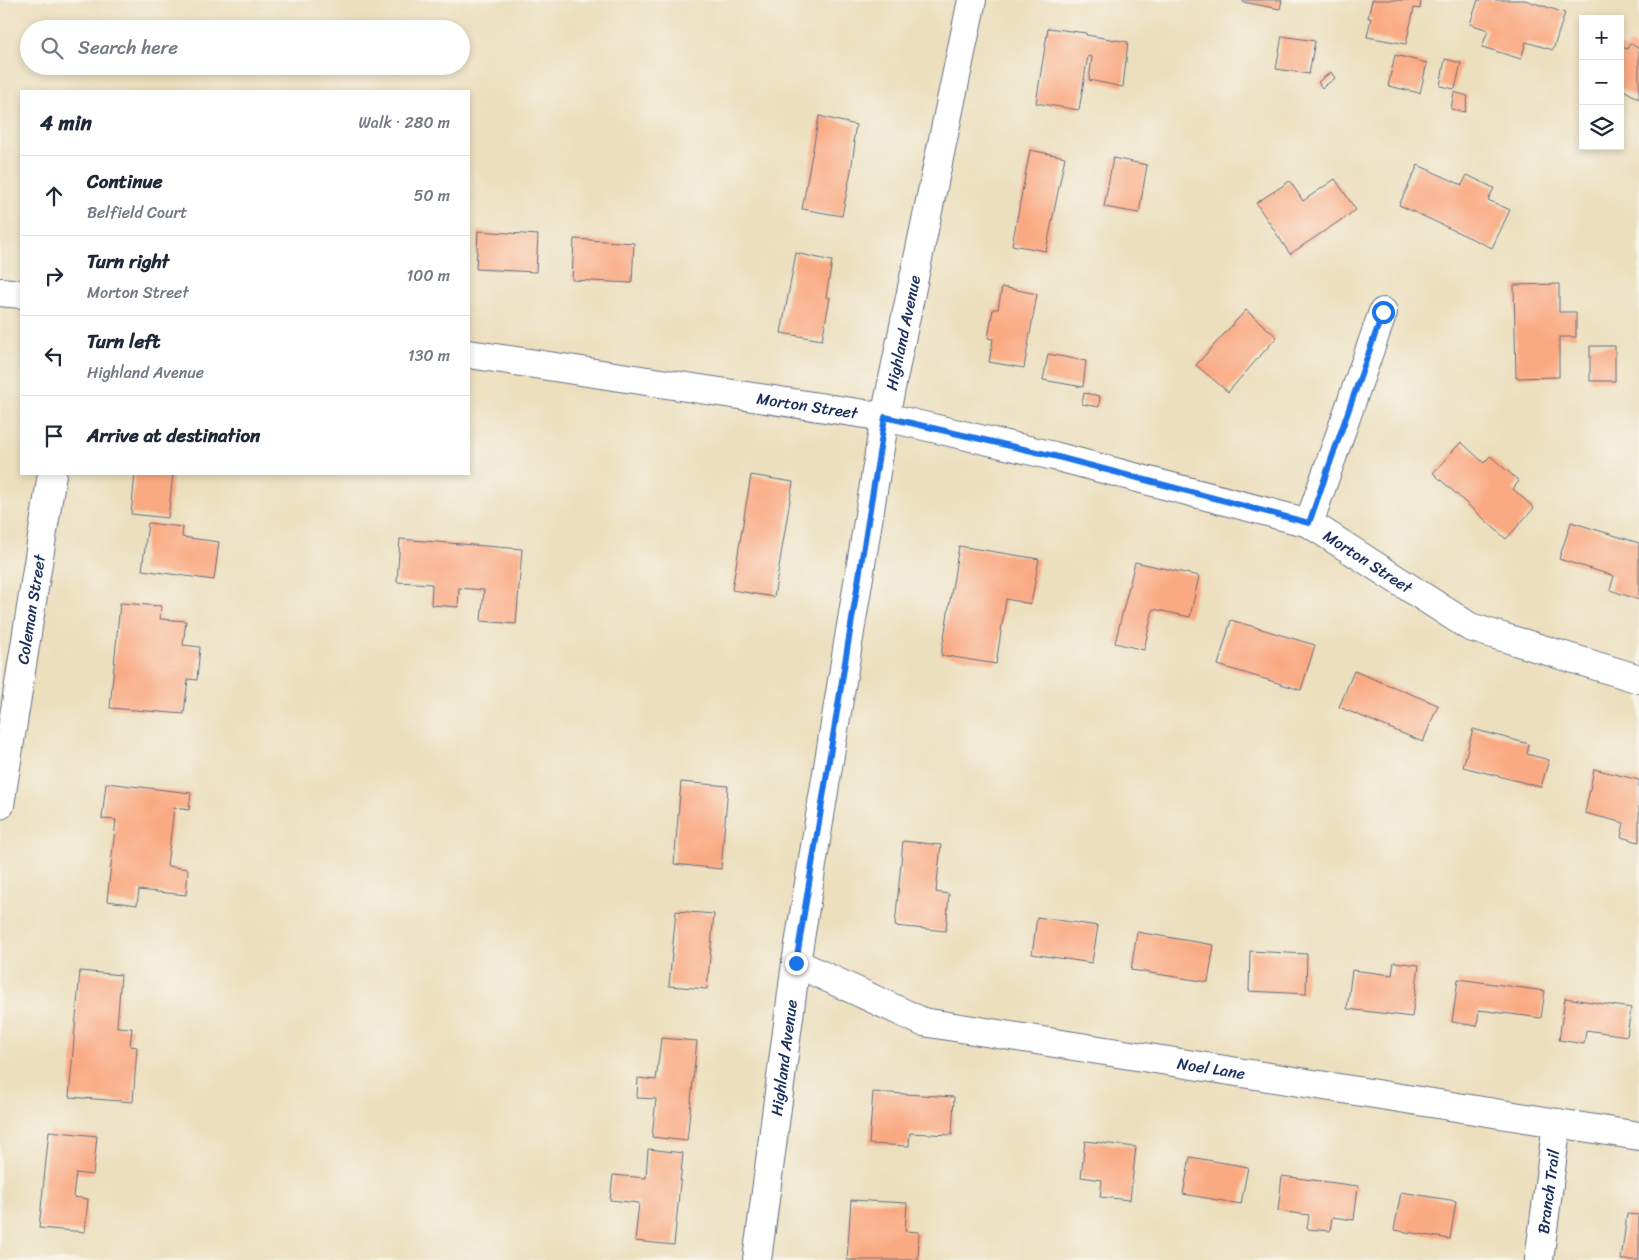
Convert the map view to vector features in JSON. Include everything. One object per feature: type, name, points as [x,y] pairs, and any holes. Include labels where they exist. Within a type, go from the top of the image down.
[{"type":"street","name":"Highland Avenue","points":[[757,1260],[796,963],[885,417],[972,0]]},
{"type":"street","points":[[0,292],[20,294]]},
{"type":"street","points":[[1309,523],[1383,312]]},
{"type":"street","name":"Morton Street","points":[[470,354],[885,417],[1054,456],[1309,523],[1470,627],[1639,679]]},
{"type":"street","name":"Coleman Street","points":[[0,805],[52,475]]},
{"type":"street","name":"Noel Lane","points":[[796,963],[923,1022],[1639,1136]]},
{"type":"street","name":"Branch Trail","points":[[1539,1260],[1557,1123]]},
{"type":"building","points":[[1243,0],[1282,0],[1280,9],[1243,2]]},
{"type":"building","points":[[1372,0],[1421,0],[1420,9],[1414,8],[1406,44],[1367,37],[1371,18],[1368,18]]},
{"type":"building","points":[[1478,0],[1525,0],[1565,13],[1553,50],[1526,42],[1521,59],[1482,47],[1488,30],[1470,24]]},
{"type":"building","points":[[1048,28],[1086,33],[1086,35],[1128,42],[1123,87],[1089,80],[1092,57],[1088,56],[1079,110],[1036,103]]},
{"type":"building","points":[[1282,36],[1315,41],[1309,74],[1276,69]]},
{"type":"building","points":[[1630,43],[1639,49],[1639,99],[1624,90],[1624,48],[1627,49]]},
{"type":"building","points":[[1395,55],[1427,63],[1420,93],[1388,86]]},
{"type":"building","points":[[1445,59],[1461,63],[1455,89],[1440,86]]},
{"type":"building","points":[[1331,72],[1335,78],[1322,88],[1318,82]]},
{"type":"building","points":[[1454,92],[1468,96],[1465,112],[1451,109]]},
{"type":"building","points":[[819,116],[856,125],[851,171],[842,216],[802,209]]},
{"type":"building","points":[[1030,150],[1065,157],[1046,251],[1012,245]]},
{"type":"building","points":[[1113,158],[1147,165],[1139,213],[1104,207]]},
{"type":"building","points":[[1418,165],[1462,185],[1467,175],[1494,188],[1488,200],[1510,210],[1492,248],[1399,205]]},
{"type":"building","points":[[1335,179],[1356,210],[1290,254],[1256,203],[1290,181],[1303,201]]},
{"type":"building","points":[[478,231],[538,235],[536,272],[476,269]]},
{"type":"building","points":[[574,239],[634,243],[632,283],[572,280]]},
{"type":"building","points":[[796,253],[832,261],[826,297],[830,298],[822,340],[781,333]]},
{"type":"building","points":[[1559,284],[1559,312],[1576,312],[1576,337],[1559,337],[1559,377],[1516,378],[1514,285]]},
{"type":"building","points":[[1002,287],[1037,294],[1024,368],[989,362],[993,339],[988,338],[993,309],[998,309]]},
{"type":"building","points":[[1246,310],[1277,337],[1228,392],[1196,365]]},
{"type":"building","points":[[1590,346],[1615,346],[1615,381],[1590,381]]},
{"type":"building","points":[[1048,354],[1086,361],[1083,387],[1043,380]]},
{"type":"building","points":[[1084,393],[1100,396],[1099,407],[1082,404]]},
{"type":"building","points":[[1461,442],[1484,463],[1490,456],[1519,481],[1513,489],[1534,508],[1506,539],[1433,473]]},
{"type":"building","points":[[135,475],[173,475],[168,518],[131,514]]},
{"type":"building","points":[[751,475],[793,482],[774,597],[732,590]]},
{"type":"building","points":[[1571,522],[1639,543],[1639,600],[1610,590],[1614,576],[1559,559]]},
{"type":"building","points":[[148,523],[183,527],[182,537],[219,542],[214,580],[142,570]]},
{"type":"building","points":[[400,539],[522,549],[516,624],[481,621],[484,590],[459,588],[458,607],[431,605],[432,584],[397,582]]},
{"type":"building","points":[[959,546],[1039,559],[1031,604],[1006,599],[996,664],[941,655]]},
{"type":"building","points":[[1135,562],[1199,576],[1190,617],[1153,609],[1144,650],[1115,643]]},
{"type":"building","points":[[120,603],[161,606],[160,619],[186,621],[183,645],[200,647],[197,680],[188,679],[184,714],[110,708]]},
{"type":"building","points":[[1231,620],[1315,645],[1301,690],[1218,665]]},
{"type":"building","points":[[1354,671],[1438,705],[1423,742],[1339,707]]},
{"type":"building","points":[[1473,729],[1529,744],[1527,754],[1549,760],[1541,787],[1463,767]]},
{"type":"building","points":[[1594,769],[1639,780],[1639,842],[1621,837],[1624,823],[1585,813]]},
{"type":"building","points":[[681,782],[728,786],[721,869],[674,864]]},
{"type":"building","points":[[106,783],[191,793],[189,810],[174,808],[167,866],[188,869],[186,895],[139,890],[137,905],[107,901],[116,820],[102,819]]},
{"type":"building","points":[[903,841],[941,845],[936,892],[949,894],[946,931],[895,926]]},
{"type":"building","points":[[676,911],[714,914],[707,989],[669,986]]},
{"type":"building","points":[[1037,917],[1098,926],[1092,963],[1032,954]]},
{"type":"building","points":[[1137,932],[1214,945],[1208,982],[1131,970]]},
{"type":"building","points":[[1250,951],[1307,954],[1306,994],[1249,991]]},
{"type":"building","points":[[1394,962],[1419,965],[1412,1017],[1347,1009],[1352,970],[1392,975]]},
{"type":"building","points":[[80,971],[121,975],[117,1027],[132,1028],[130,1046],[137,1047],[133,1102],[69,1097]]},
{"type":"building","points":[[1458,979],[1545,991],[1541,1018],[1479,1010],[1477,1026],[1452,1022]]},
{"type":"building","points":[[1565,998],[1631,1008],[1627,1036],[1586,1030],[1584,1044],[1559,1040]]},
{"type":"building","points":[[661,1038],[697,1041],[687,1141],[652,1137],[656,1099],[637,1098],[638,1078],[656,1080]]},
{"type":"building","points":[[873,1092],[954,1097],[952,1135],[910,1133],[909,1146],[869,1144]]},
{"type":"building","points":[[49,1131],[97,1136],[93,1175],[76,1173],[73,1197],[88,1199],[85,1232],[39,1228]]},
{"type":"building","points":[[1085,1141],[1136,1147],[1130,1200],[1100,1197],[1102,1180],[1081,1177]]},
{"type":"building","points":[[648,1149],[683,1153],[674,1245],[635,1241],[639,1203],[610,1200],[613,1175],[646,1178]]},
{"type":"building","points":[[1190,1157],[1248,1167],[1241,1204],[1183,1194]]},
{"type":"building","points":[[1282,1176],[1358,1186],[1354,1220],[1332,1217],[1330,1231],[1307,1229],[1309,1215],[1278,1211]]},
{"type":"building","points":[[1401,1192],[1456,1201],[1450,1239],[1394,1230]]},
{"type":"building","points":[[851,1200],[907,1203],[905,1231],[919,1232],[918,1260],[847,1260]]},
{"type":"building","points":[[1627,1214],[1639,1215],[1639,1260],[1621,1260]]},
{"type":"route","points":[[796,963],[885,417],[1054,456],[1309,523],[1383,312]]}]
